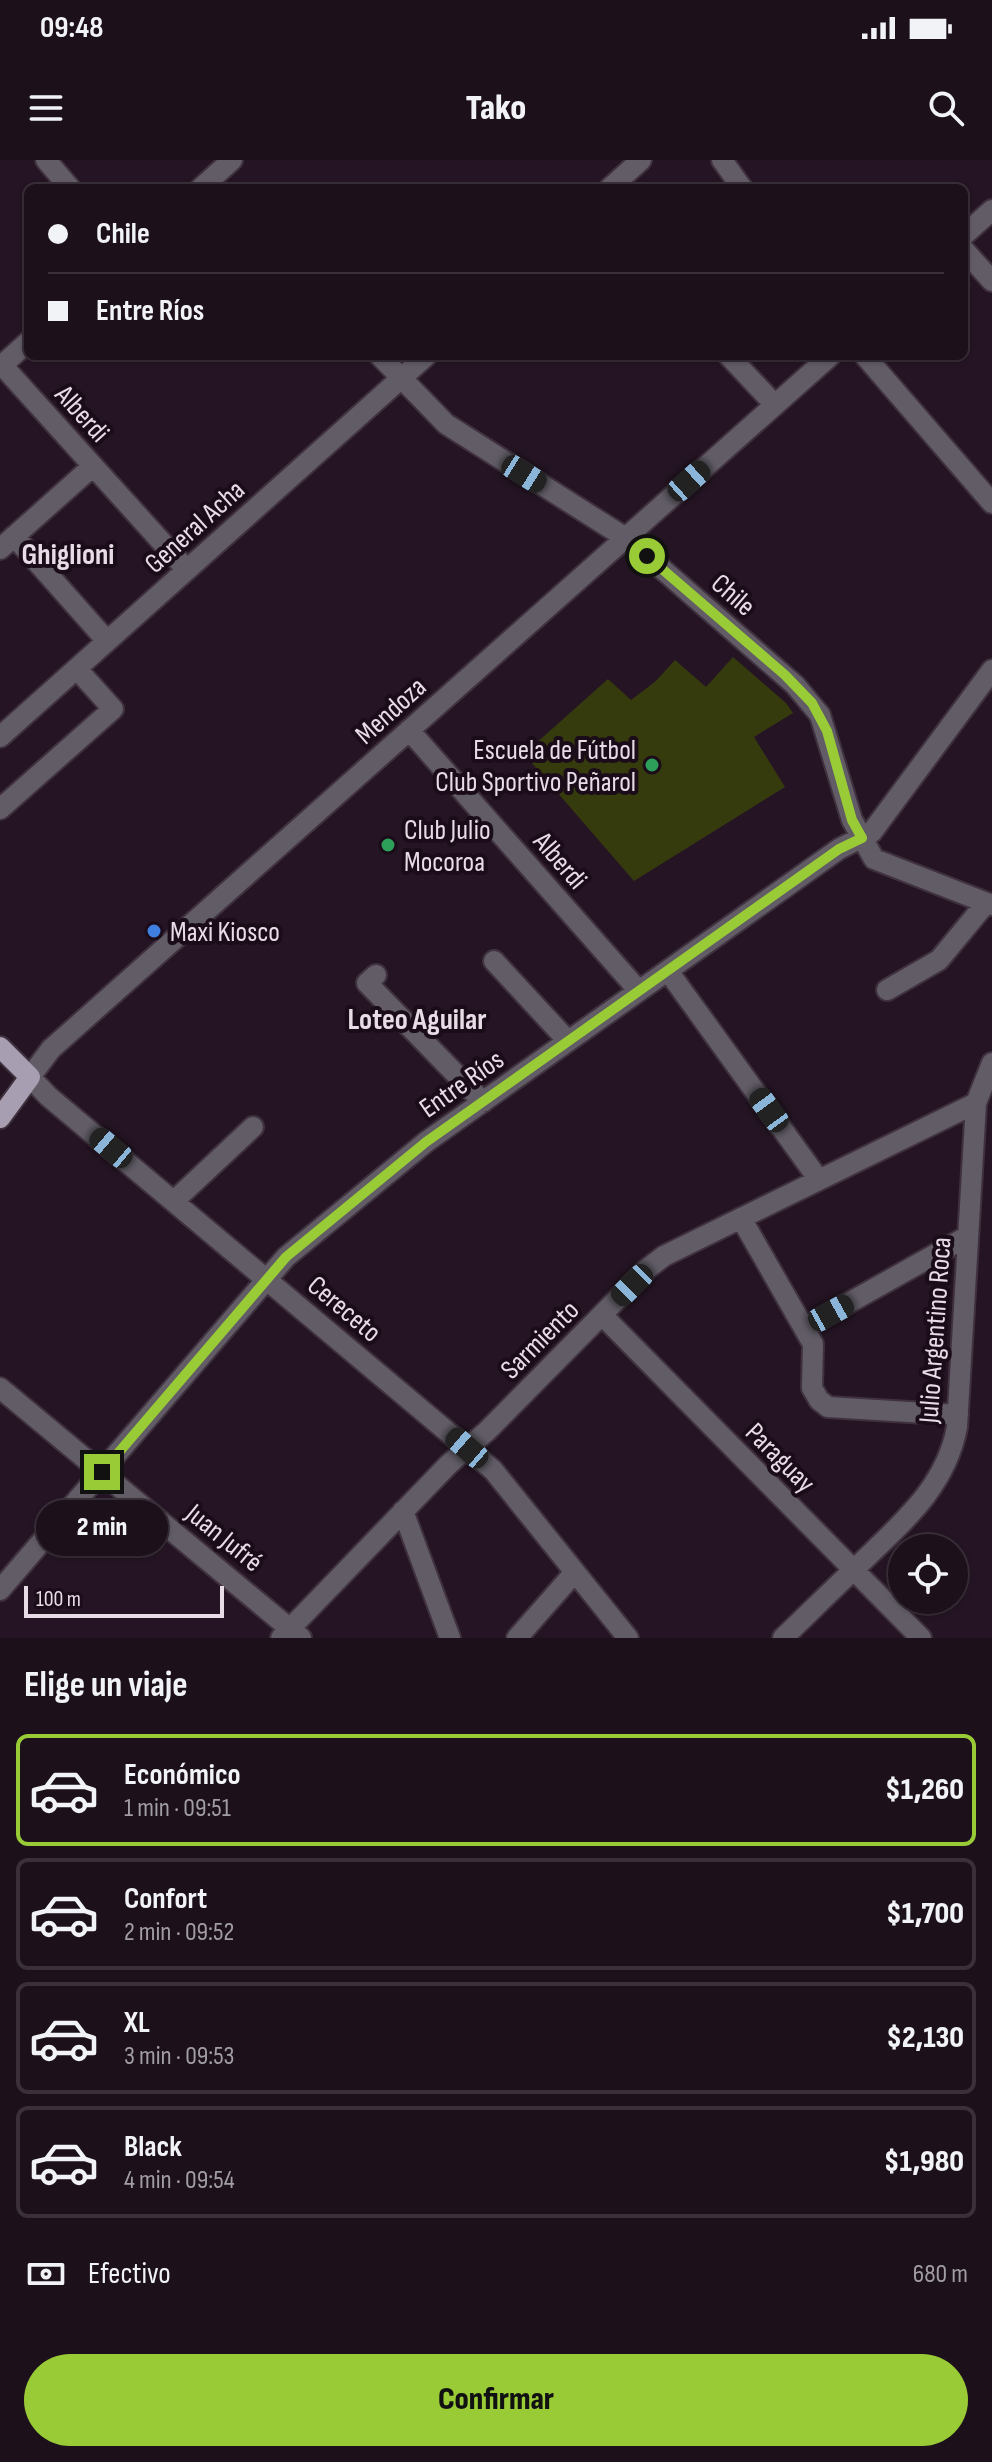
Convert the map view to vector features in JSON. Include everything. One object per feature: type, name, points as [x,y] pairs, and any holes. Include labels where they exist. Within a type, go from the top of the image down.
[{"type":"main road","name":"Cereceto","points":[[0,1047],[30,1077]]},
{"type":"main road","name":"Mendoza","points":[[0,1118],[30,1077]]},
{"type":"street","points":[[614,184],[641,160]]},
{"type":"street","points":[[722,160],[739,184]]},
{"type":"street","points":[[55,163],[68,184]]},
{"type":"street","points":[[208,184],[227,174]]},
{"type":"street","points":[[968,231],[992,210]]},
{"type":"street","points":[[968,254],[992,281]]},
{"type":"street","points":[[1,366],[24,346]]},
{"type":"street","name":"Chile","points":[[383,360],[446,424],[625,538],[785,675],[812,703],[827,731],[852,820],[874,859],[989,904]]},
{"type":"street","name":"General Acha","points":[[0,737],[421,360]]},
{"type":"street","points":[[733,360],[775,405]]},
{"type":"street","name":"Mendoza","points":[[30,1077],[51,1049],[826,360]]},
{"type":"street","points":[[868,360],[992,503]]},
{"type":"street","name":"Alberdi","points":[[1,366],[187,570]]},
{"type":"street","points":[[93,466],[7,542],[107,641]]},
{"type":"street","points":[[0,809],[113,709],[77,669]]},
{"type":"street","name":"Entre Ríos","points":[[0,1590],[286,1257],[426,1142],[839,849],[872,832],[992,670]]},
{"type":"street","name":"Alberdi","points":[[409,730],[639,991]]},
{"type":"street","points":[[887,990],[939,960],[989,904]]},
{"type":"street","points":[[494,961],[568,1041]]},
{"type":"street","points":[[668,971],[819,1180]]},
{"type":"street","points":[[376,975],[367,983],[483,1102]]},
{"type":"street","points":[[976,1103],[992,1063]]},
{"type":"street","name":"Cereceto","points":[[30,1077],[48,1096],[493,1470],[628,1638]]},
{"type":"street","name":"Sarmiento","points":[[291,1635],[403,1511],[647,1269],[664,1256],[976,1103]]},
{"type":"street","name":"Julio Argentino Roca","points":[[783,1638],[920,1506],[932,1490],[953,1446],[958,1415],[968,1236],[983,1140],[976,1103]]},
{"type":"street","points":[[174,1201],[253,1127]]},
{"type":"street","points":[[741,1218],[813,1344],[813,1389],[828,1407],[958,1415]]},
{"type":"street","points":[[804,1328],[968,1236]]},
{"type":"street","name":"Paraguay","points":[[602,1315],[921,1638]]},
{"type":"street","name":"Juan Jufré","points":[[0,1388],[291,1635]]},
{"type":"street","points":[[403,1511],[450,1638]]},
{"type":"street","points":[[517,1638],[575,1572]]},
{"type":"green space","name":"Escuela de Fútbol Club Sportivo Peñarol","points":[[733,657],[786,703],[793,713],[754,737],[785,787],[634,881],[524,754],[608,679],[631,700],[656,681],[675,660],[706,687]]},
{"type":"place","name":"Escuela de Fútbol Club Sportivo Peñarol","points":[[652,765]]},
{"type":"place","name":"Club Julio Mocoroa","points":[[388,845]]},
{"type":"place","name":"Maxi Kiosco","points":[[154,931]]},
{"type":"district","name":"Ghiglioni","points":[[68,554]]},
{"type":"district","name":"Loteo Aguilar","points":[[417,1019]]},
{"type":"route","points":[[102,1472],[286,1257],[355,1199],[426,1142],[839,849],[862,838],[852,820],[827,731],[812,703],[785,675],[647,556]]}]
